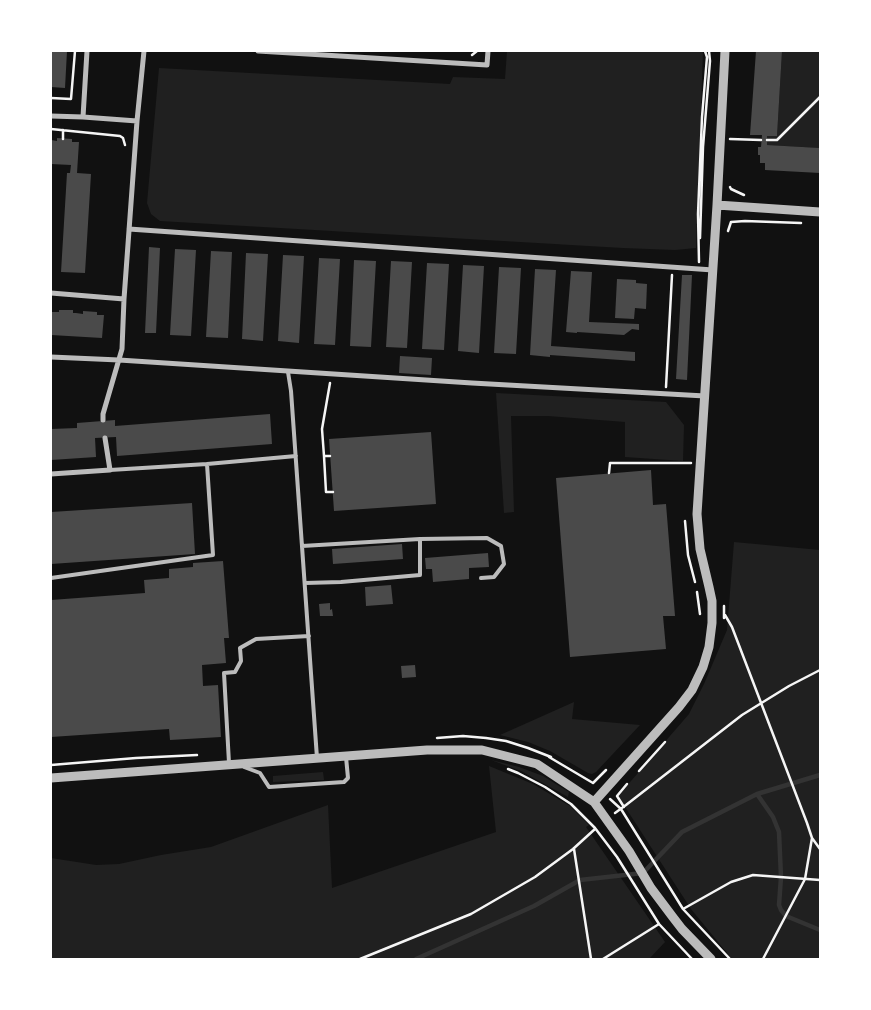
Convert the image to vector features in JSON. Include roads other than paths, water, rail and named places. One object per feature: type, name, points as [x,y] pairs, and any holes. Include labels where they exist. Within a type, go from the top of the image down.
[{"type":"street","points":[[83,117],[87,51]]},
{"type":"street","points":[[103,420],[103,414],[122,348],[137,121],[144,51]]},
{"type":"street","points":[[258,51],[487,65],[488,51]]},
{"type":"street","points":[[594,802],[667,722],[692,690],[703,667],[709,647],[712,601],[700,550],[697,514],[717,205],[724,51]]},
{"type":"street","points":[[51,116],[137,121]]},
{"type":"street","points":[[717,205],[820,212]]},
{"type":"street","points":[[129,229],[712,270]]},
{"type":"street","points":[[51,294],[124,299]]},
{"type":"street","points":[[51,357],[705,396]]},
{"type":"street","points":[[51,474],[110,470],[105,438]]},
{"type":"street","points":[[51,778],[427,750],[482,750],[537,764],[594,802],[629,851],[651,888],[682,929],[711,959]]},
{"type":"lane","points":[[288,372],[296,456],[317,758]]},
{"type":"lane","points":[[110,470],[296,456]]},
{"type":"lane","points":[[51,578],[213,555],[207,464]]},
{"type":"lane","points":[[302,546],[420,539],[487,538],[501,546],[504,564],[494,577],[481,578]]},
{"type":"lane","points":[[305,583],[420,575],[420,539]]},
{"type":"lane","points":[[309,636],[256,639],[240,648],[241,661],[235,672],[224,673],[233,764],[260,773],[269,787],[344,782],[348,778],[346,757]]},
{"type":"waterway","points":[[416,959],[534,906],[580,880],[643,873],[682,832],[757,794],[820,775]]},
{"type":"waterway","points":[[757,794],[773,817],[779,832],[781,877],[779,905],[781,910],[786,916],[820,930]]}]
